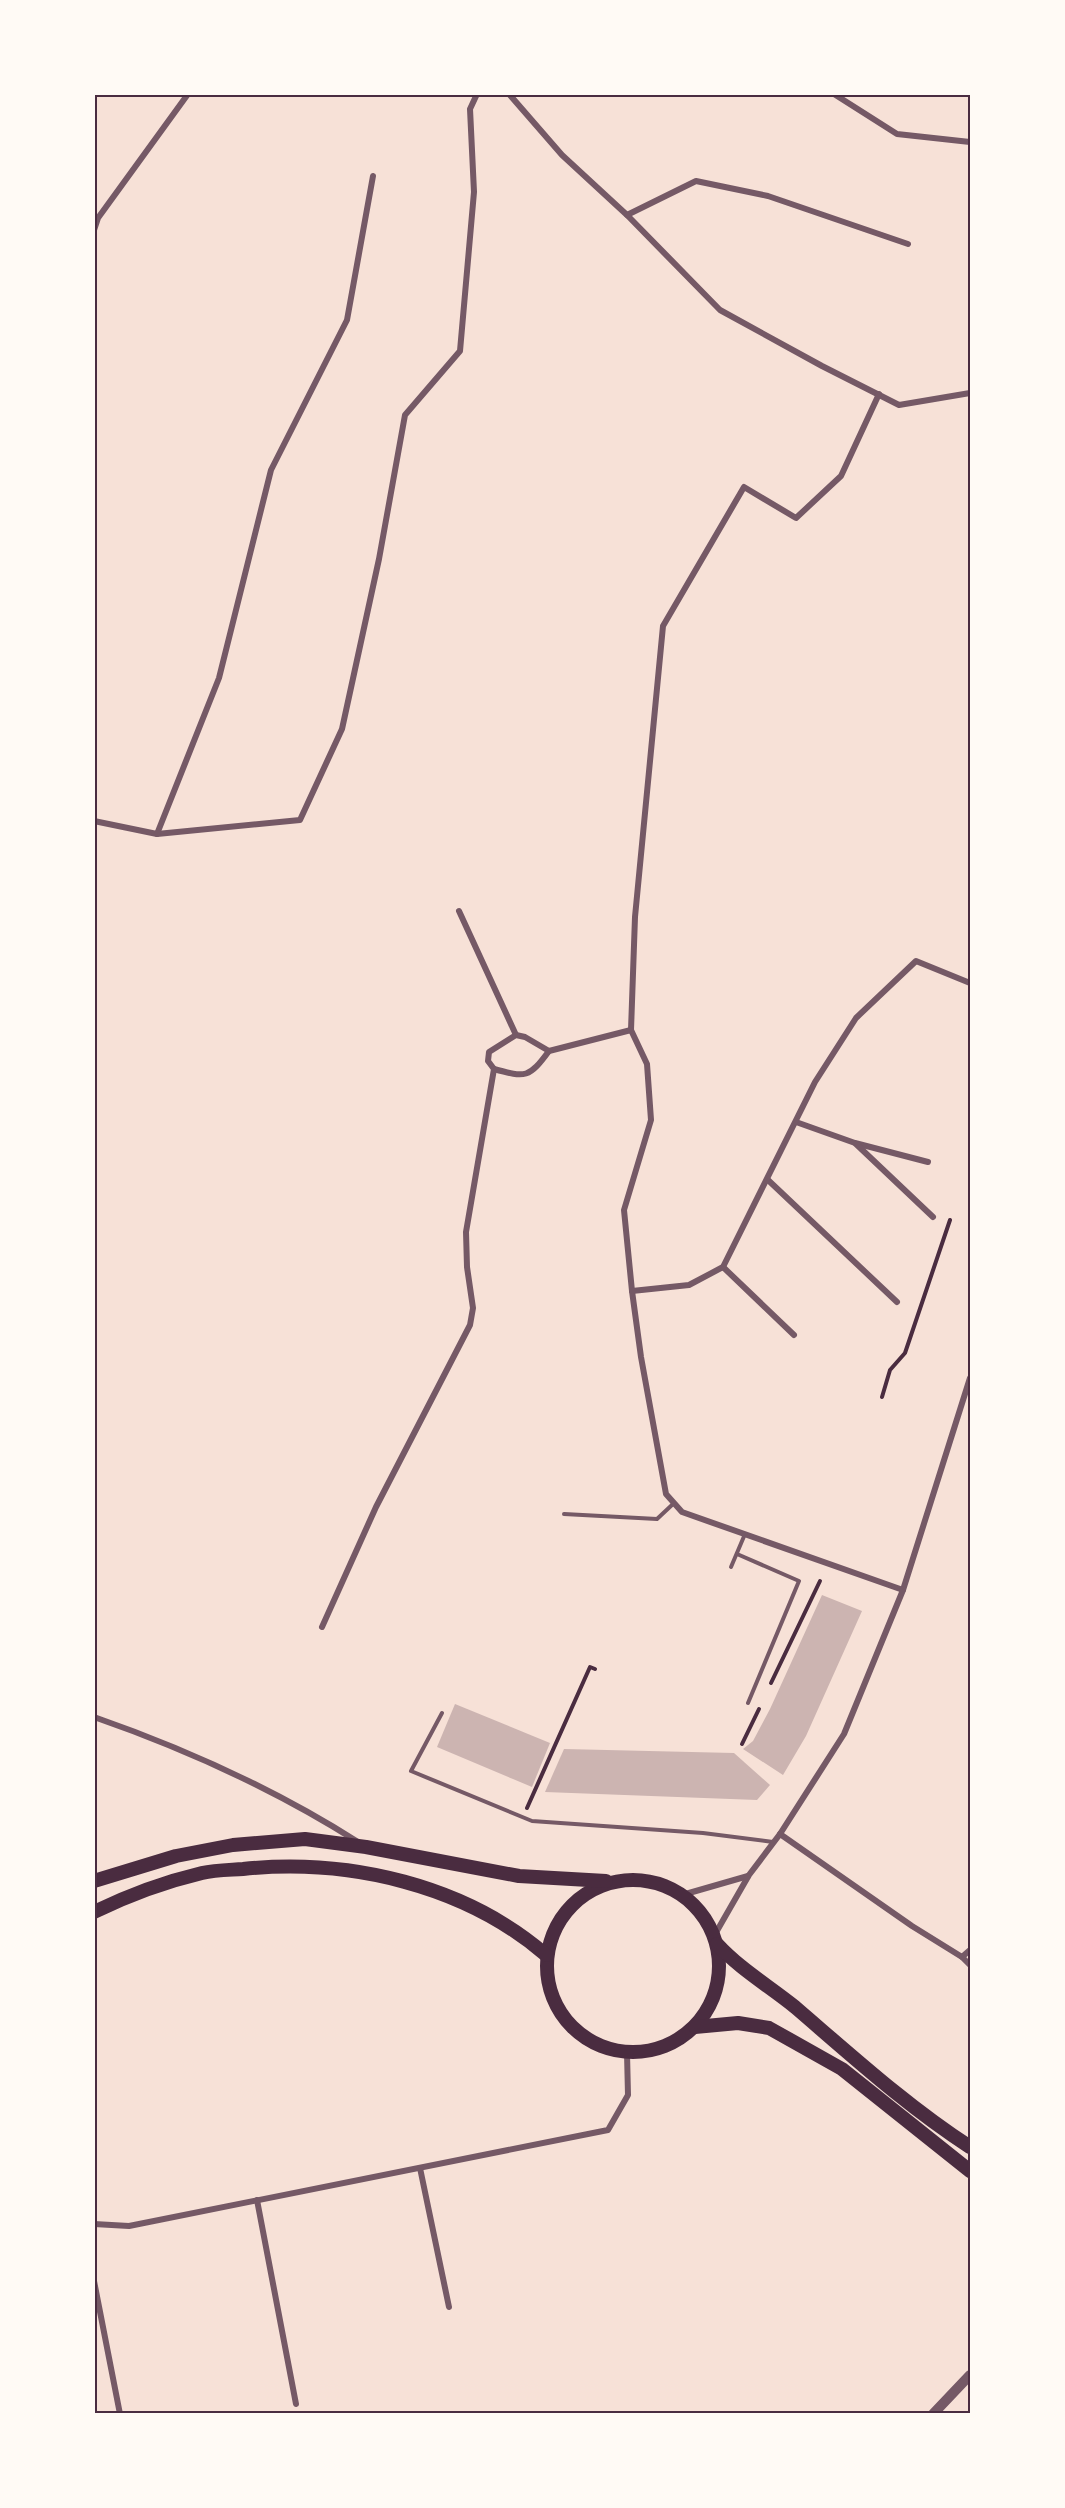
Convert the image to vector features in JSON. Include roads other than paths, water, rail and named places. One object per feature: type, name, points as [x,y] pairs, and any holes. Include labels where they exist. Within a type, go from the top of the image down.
[{"type":"main road","points":[[94,1881],[176,1856],[233,1845],[305,1839],[366,1847],[519,1876],[612,1881],[636,1879],[660,1883],[682,1895],[697,1907],[716,1940],[734,1962],[789,2002],[933,2123],[970,2147]]},
{"type":"main road","points":[[94,1912],[132,1894],[204,1872],[275,1865],[349,1871],[422,1886],[484,1912],[520,1933],[546,1955]]},
{"type":"main road","points":[[612,1881],[587,1891],[568,1908],[553,1930],[546,1955],[548,1983],[558,2010],[575,2031],[599,2046],[627,2053],[659,2048],[675,2042],[695,2027],[712,2003],[719,1974],[716,1940]]},
{"type":"main road","points":[[695,2027],[738,2023],[769,2028],[842,2069],[970,2171]]},
{"type":"street","points":[[94,230],[98,218],[188,94]]},
{"type":"street","points":[[94,821],[157,834],[300,820],[342,729],[379,559],[405,415],[460,351],[474,192],[470,109],[477,94]]},
{"type":"street","points":[[510,94],[562,154],[627,215],[720,310],[899,405],[970,393]]},
{"type":"street","points":[[834,94],[897,134],[970,142]]},
{"type":"street","points":[[157,834],[219,678],[271,470],[347,320],[373,176]]},
{"type":"street","points":[[627,215],[696,181],[768,196],[908,244]]},
{"type":"street","points":[[879,394],[841,476],[796,518],[744,488],[663,626],[635,917],[631,1030],[647,1064],[651,1120],[624,1210],[632,1291],[666,1494],[682,1512],[903,1590]]},
{"type":"street","points":[[459,911],[516,1035]]},
{"type":"street","points":[[632,1291],[689,1286],[723,1267],[815,1082],[856,1018],[916,961],[970,983]]},
{"type":"street","points":[[549,1051],[525,1037],[516,1035],[489,1052],[488,1062],[494,1069],[524,1075],[535,1070],[549,1051],[631,1030]]},
{"type":"street","points":[[322,1627],[376,1507],[453,1362],[470,1325],[473,1308],[467,1267],[466,1232],[494,1069]]},
{"type":"street","points":[[796,1122],[855,1143],[928,1162]]},
{"type":"street","points":[[855,1143],[933,1217]]},
{"type":"street","points":[[768,1180],[897,1302]]},
{"type":"street","points":[[723,1267],[794,1335]]},
{"type":"street","points":[[716,1940],[749,1875],[780,1834],[844,1734],[903,1590],[970,1378]]},
{"type":"street","points":[[94,1717],[159,1740],[311,1812],[366,1847]]},
{"type":"street","points":[[780,1834],[912,1926],[962,1957],[970,1965]]},
{"type":"street","points":[[682,1895],[749,1875]]},
{"type":"street","points":[[962,1957],[970,1950]]},
{"type":"street","points":[[94,2224],[129,2226],[608,2130],[628,2095],[627,2053]]},
{"type":"street","points":[[420,2168],[449,2307]]},
{"type":"street","points":[[257,2200],[296,2404]]},
{"type":"street","points":[[94,2280],[120,2414]]},
{"type":"street","points":[[933,2414],[970,2375]]},
{"type":"lane","points":[[564,1515],[657,1519],[674,1504]]},
{"type":"lane","points":[[731,1567],[745,1534]]},
{"type":"lane","points":[[737,1554],[799,1581],[748,1704]]},
{"type":"lane","points":[[442,1713],[411,1771],[532,1821],[702,1833],[772,1842]]}]
